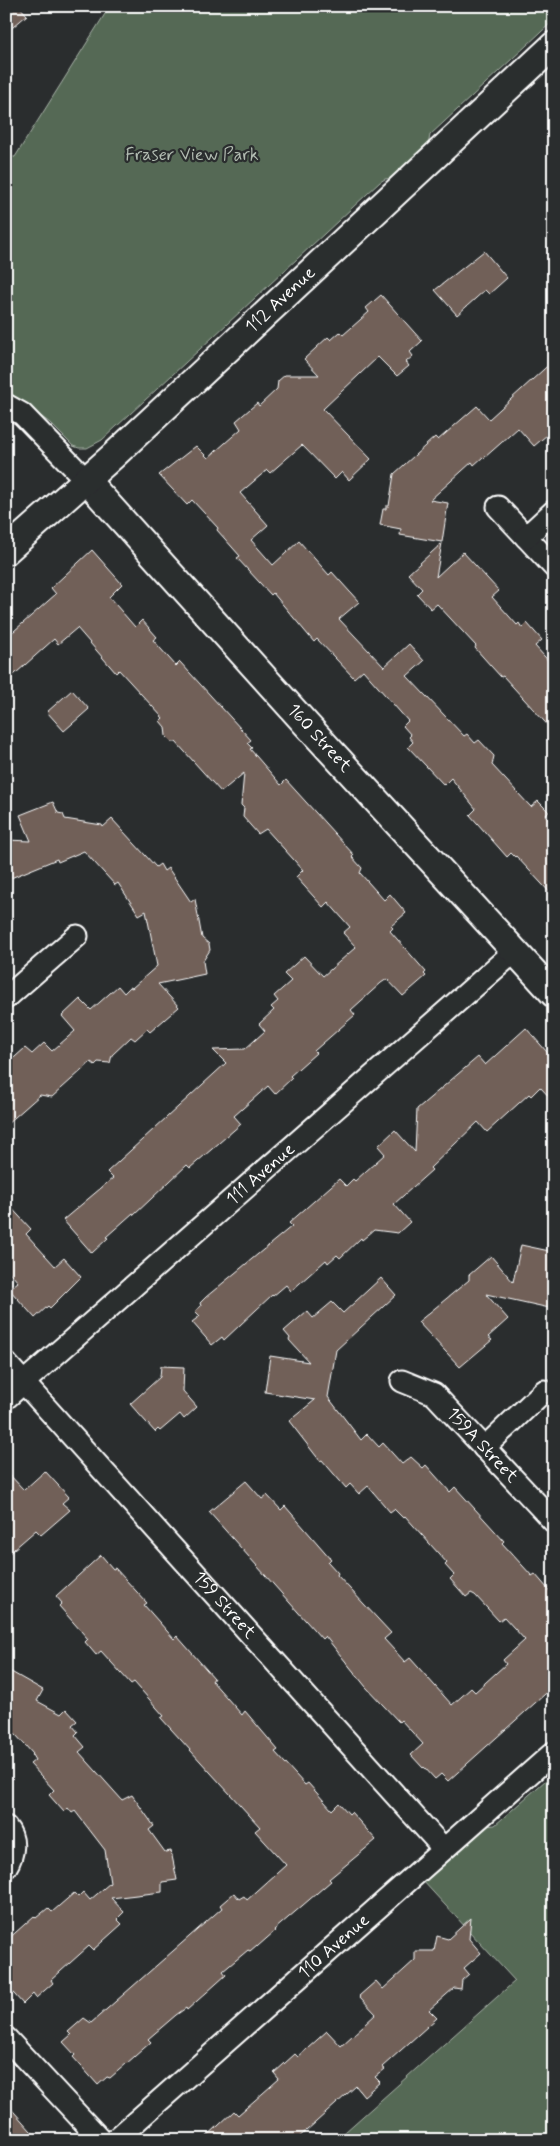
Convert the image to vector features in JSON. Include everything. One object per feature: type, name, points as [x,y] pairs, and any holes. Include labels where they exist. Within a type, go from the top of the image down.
[{"type":"street","name":"112 Avenue","points":[[6,551],[86,480],[554,44]]},
{"type":"street","points":[[6,405],[22,414],[86,480]]},
{"type":"street","name":"160 Street","points":[[86,480],[306,724],[554,994]]},
{"type":"street","points":[[498,507],[554,567]]},
{"type":"street","points":[[526,537],[554,511]]},
{"type":"street","points":[[6,998],[78,936]]},
{"type":"street","name":"111 Avenue","points":[[6,1398],[515,951]]},
{"type":"street","name":"159 Street","points":[[6,1363],[443,1848]]},
{"type":"street","name":"159A Street","points":[[402,1381],[434,1394],[554,1522]]},
{"type":"street","points":[[484,1448],[544,1391]]},
{"type":"street","name":"110 Avenue","points":[[115,2140],[443,1848],[554,1752]]},
{"type":"street","points":[[6,1827],[12,1834],[9,1862]]},
{"type":"street","points":[[6,2038],[101,2140]]},
{"type":"green space","name":"Fraser View Park","points":[[110,6],[554,6],[554,20],[430,135],[428,146],[393,178],[380,182],[102,440],[87,448],[79,448],[73,446],[50,423],[6,390],[6,157],[15,157]]},
{"type":"green space","points":[[554,1773],[554,2140],[336,2140],[515,1981],[422,1880],[485,1826],[495,1825]]},
{"type":"building","points":[[6,6],[19,6],[27,15],[6,33]]},
{"type":"building","points":[[484,251],[507,278],[489,294],[485,290],[457,315],[435,290]]},
{"type":"building","points":[[381,295],[422,341],[410,352],[413,356],[406,362],[409,366],[397,376],[378,357],[323,409],[371,459],[349,480],[342,472],[335,479],[302,445],[270,473],[267,470],[240,493],[268,525],[251,540],[273,565],[299,541],[329,575],[332,572],[359,602],[339,619],[384,667],[409,644],[424,661],[407,676],[464,736],[467,734],[475,743],[479,740],[494,756],[492,765],[531,807],[538,801],[549,812],[545,816],[554,826],[554,897],[516,856],[511,853],[507,857],[470,815],[476,809],[451,778],[444,785],[408,747],[413,742],[409,737],[411,735],[403,726],[408,721],[363,670],[354,678],[317,639],[314,642],[273,593],[271,595],[237,558],[240,556],[217,530],[218,528],[192,500],[187,505],[159,475],[196,446],[208,458],[241,429],[236,421],[257,403],[259,406],[277,389],[278,381],[285,375],[319,375],[304,359],[328,337],[331,340],[340,332],[343,335],[369,312],[366,308]]},
{"type":"building","points":[[554,360],[554,429],[534,446],[518,428],[484,458],[474,465],[472,462],[430,500],[448,503],[442,542],[400,535],[401,529],[380,525],[383,509],[389,506],[394,474],[435,437],[438,440],[477,406],[489,419]]},
{"type":"building","points":[[442,543],[436,577],[463,552],[499,591],[492,597],[517,625],[519,623],[522,628],[527,623],[542,640],[535,646],[554,667],[554,732],[503,676],[501,677],[475,648],[476,646],[438,605],[431,609],[417,594],[422,589],[408,574]]},
{"type":"building","points":[[92,550],[122,584],[109,597],[135,627],[142,620],[157,637],[153,640],[176,666],[180,662],[251,740],[247,743],[252,748],[250,749],[281,785],[286,780],[354,855],[352,857],[362,868],[360,873],[384,900],[390,894],[406,913],[391,926],[393,928],[390,931],[426,972],[424,974],[426,976],[403,996],[387,979],[381,983],[351,1010],[355,1015],[314,1051],[316,1053],[290,1076],[292,1078],[275,1094],[268,1086],[234,1116],[241,1124],[190,1168],[187,1165],[134,1215],[133,1213],[106,1237],[108,1238],[92,1253],[63,1220],[113,1178],[107,1172],[226,1063],[213,1050],[245,1049],[265,1031],[259,1024],[274,1010],[271,1007],[278,1001],[274,996],[291,981],[284,974],[304,956],[323,976],[356,947],[343,933],[350,927],[328,902],[323,907],[296,877],[303,870],[266,829],[258,834],[243,817],[244,808],[241,805],[244,773],[221,792],[176,742],[172,742],[166,736],[165,727],[160,721],[163,718],[119,670],[116,673],[77,628],[58,644],[54,639],[6,682],[6,638],[56,594],[51,588]]},
{"type":"building","points":[[72,690],[89,709],[64,731],[47,712]]},
{"type":"building","points":[[53,802],[58,813],[63,814],[65,819],[102,825],[103,827],[112,819],[156,867],[160,864],[164,871],[168,868],[191,902],[195,899],[202,938],[209,944],[210,950],[203,961],[205,974],[158,984],[179,1007],[150,1032],[147,1029],[135,1040],[131,1037],[112,1055],[110,1063],[98,1062],[95,1065],[91,1062],[52,1097],[40,1095],[6,1125],[6,1065],[25,1048],[32,1054],[44,1043],[52,1051],[75,1031],[62,1016],[80,999],[91,1010],[118,986],[124,993],[157,966],[146,911],[139,915],[118,883],[115,885],[84,851],[58,862],[57,859],[6,880],[6,840],[31,841],[20,815]]},
{"type":"building","points":[[526,1028],[554,1060],[554,1102],[540,1087],[531,1096],[529,1094],[487,1132],[478,1122],[430,1168],[432,1170],[394,1204],[410,1222],[398,1233],[374,1230],[362,1240],[361,1238],[340,1258],[337,1255],[328,1263],[326,1260],[291,1291],[286,1285],[272,1295],[224,1340],[222,1337],[212,1345],[192,1322],[200,1316],[195,1311],[201,1306],[200,1303],[292,1226],[289,1223],[339,1179],[346,1186],[353,1179],[355,1181],[385,1154],[378,1146],[395,1130],[415,1152],[417,1109],[478,1057],[485,1065]]},
{"type":"building","points":[[6,1202],[31,1229],[26,1234],[55,1266],[64,1258],[81,1277],[50,1308],[48,1306],[35,1318],[9,1289],[18,1282],[6,1268]]},
{"type":"building","points":[[521,1245],[554,1252],[554,1309],[486,1294],[508,1319],[488,1337],[492,1340],[460,1367],[418,1322],[469,1280],[469,1275],[491,1256],[513,1282]]},
{"type":"building","points":[[381,1278],[396,1295],[336,1350],[328,1397],[361,1440],[367,1434],[379,1447],[383,1443],[402,1464],[411,1457],[423,1468],[426,1465],[450,1492],[455,1487],[504,1541],[502,1543],[532,1576],[535,1574],[554,1596],[554,1686],[448,1781],[441,1774],[435,1779],[411,1755],[423,1744],[366,1687],[325,1636],[322,1639],[209,1512],[246,1481],[262,1499],[267,1495],[281,1510],[285,1506],[331,1559],[328,1562],[338,1573],[337,1575],[391,1633],[384,1639],[405,1662],[410,1658],[452,1705],[471,1688],[475,1692],[506,1664],[503,1660],[525,1640],[504,1617],[499,1621],[475,1595],[471,1593],[466,1597],[450,1579],[454,1575],[445,1565],[447,1563],[405,1516],[403,1518],[394,1509],[390,1512],[368,1486],[359,1494],[350,1484],[346,1488],[322,1460],[320,1461],[289,1421],[315,1400],[265,1392],[270,1356],[309,1362],[289,1340],[290,1338],[284,1331],[307,1311],[313,1318],[332,1302],[343,1313]]},
{"type":"building","points":[[161,1366],[184,1367],[183,1391],[197,1407],[184,1419],[180,1414],[160,1431],[158,1429],[155,1432],[130,1404],[160,1377]]},
{"type":"building","points":[[6,1471],[24,1490],[45,1471],[69,1497],[62,1503],[70,1510],[41,1535],[36,1530],[6,1556]]},
{"type":"building","points":[[101,1555],[147,1603],[144,1605],[174,1639],[177,1636],[214,1678],[212,1681],[242,1715],[245,1711],[278,1750],[275,1752],[305,1785],[308,1783],[332,1810],[339,1803],[349,1814],[351,1812],[376,1840],[329,1879],[331,1881],[258,1946],[250,1951],[248,1950],[223,1971],[226,1975],[187,2010],[186,2008],[176,2015],[148,2039],[151,2042],[110,2078],[107,2077],[98,2085],[73,2057],[75,2055],[63,2042],[71,2035],[68,2032],[84,2018],[91,2023],[222,1908],[220,1905],[234,1893],[239,1899],[244,1896],[247,1900],[286,1865],[255,1831],[260,1827],[161,1718],[164,1716],[134,1682],[131,1684],[101,1651],[96,1655],[85,1642],[88,1639],[59,1606],[62,1603],[56,1596]]},
{"type":"building","points":[[6,1669],[43,1690],[37,1701],[61,1714],[66,1709],[77,1721],[72,1725],[78,1732],[75,1735],[85,1747],[79,1752],[122,1800],[132,1795],[154,1826],[149,1830],[165,1852],[171,1851],[177,1880],[162,1882],[162,1892],[111,1898],[124,1912],[117,1919],[122,1924],[93,1950],[89,1946],[51,1980],[53,1983],[36,1998],[33,1994],[23,2004],[6,1985],[6,1941],[34,1916],[36,1918],[48,1908],[52,1912],[74,1893],[78,1897],[83,1892],[90,1900],[110,1883],[105,1850],[75,1811],[72,1813],[68,1808],[64,1812],[49,1795],[54,1790],[30,1764],[35,1760],[33,1754],[16,1735],[6,1730]]},
{"type":"building","points":[[471,1918],[469,1939],[481,1953],[464,1968],[469,1974],[462,1980],[461,1989],[454,1988],[429,2010],[437,2018],[382,2067],[385,2069],[375,2077],[380,2082],[364,2096],[356,2086],[296,2140],[203,2140],[234,2111],[238,2115],[279,2079],[274,2073],[295,2054],[298,2057],[327,2031],[341,2046],[376,2014],[359,1996],[376,1981],[383,1989],[415,1960],[415,1951],[434,1951],[437,1936],[448,1939]]},
{"type":"building","points":[[6,2103],[39,2140],[6,2140]]}]
